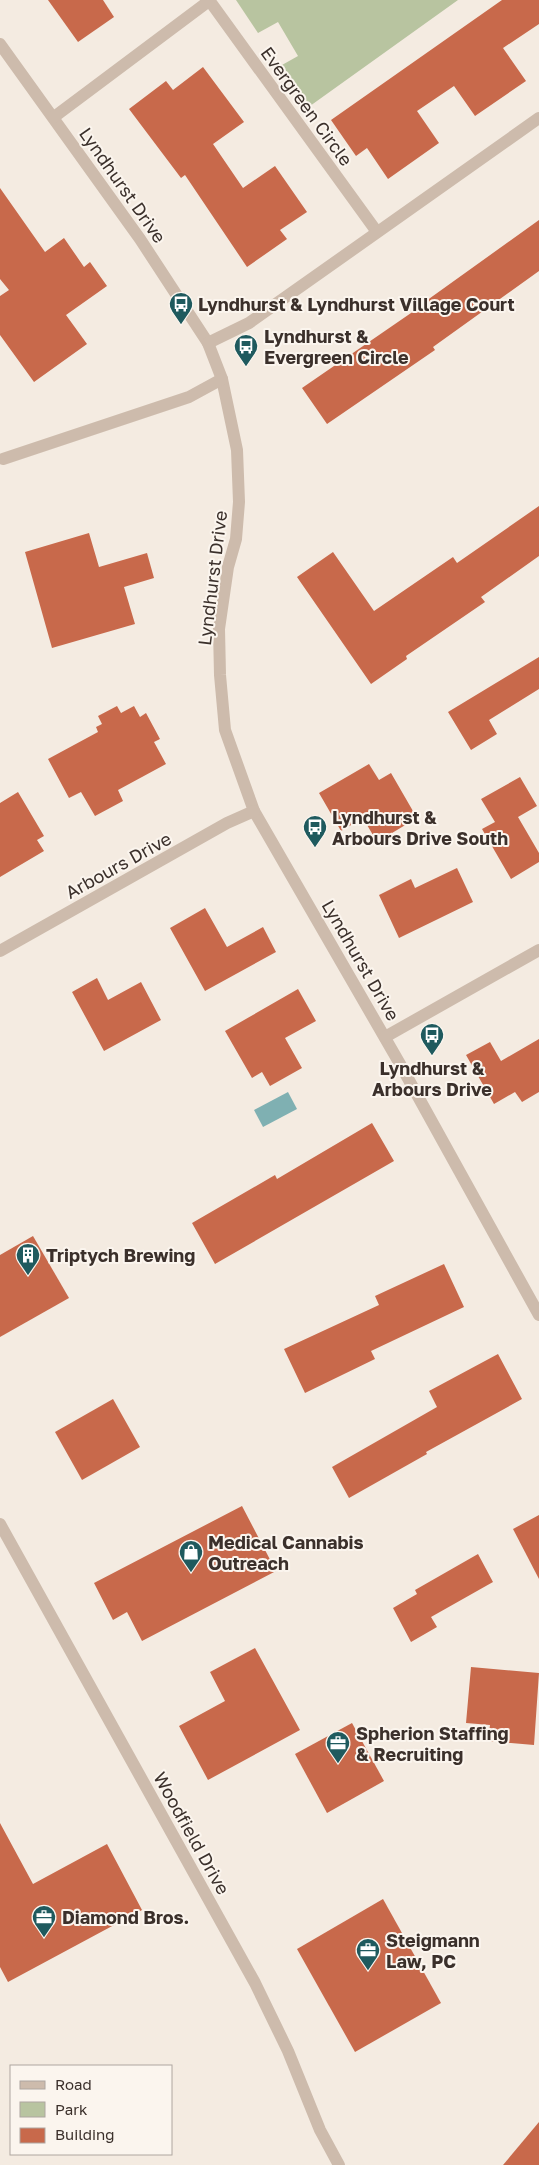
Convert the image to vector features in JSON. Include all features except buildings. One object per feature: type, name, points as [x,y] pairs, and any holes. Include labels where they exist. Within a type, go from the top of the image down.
[{"type":"street","name":"Evergreen Circle","points":[[54,116],[209,0],[377,232]]},
{"type":"street","name":"Lyndhurst Drive","points":[[0,44],[54,116],[140,239],[208,343],[222,380],[237,450],[239,502],[236,539],[228,567],[219,629],[220,675],[225,730],[254,811],[385,1037],[539,1315]]},
{"type":"street","points":[[208,343],[249,323],[539,118]]},
{"type":"street","points":[[3,460],[189,397],[222,380]]},
{"type":"street","name":"Arbours Drive","points":[[0,951],[228,823],[254,811]]},
{"type":"street","points":[[385,1037],[539,950]]},
{"type":"street","name":"Woodfield Drive","points":[[0,1524],[255,1983],[288,2051],[320,2130],[339,2165]]},
{"type":"green space","points":[[236,0],[458,0],[310,106],[282,65],[298,56],[278,22],[258,33]]},
{"type":"water","points":[[288,1092],[297,1109],[263,1127],[254,1110]]},
{"type":"place","name":"Lyndhurst & Lyndhurst Village Court","points":[[181,325]]},
{"type":"place","name":"Lyndhurst & Evergreen Circle","points":[[246,367]]},
{"type":"place","name":"Lyndhurst & Arbours Drive South","points":[[315,848]]},
{"type":"place","name":"Lyndhurst & Arbours Drive","points":[[432,1056]]},
{"type":"place","name":"Triptych Brewing","points":[[28,1276]]},
{"type":"place","name":"Medical Cannabis Outreach","points":[[191,1573]]},
{"type":"place","name":"Spherion Staffing & Recruiting","points":[[338,1764]]},
{"type":"place","name":"Diamond Bros.","points":[[44,1938]]},
{"type":"place","name":"Steigmann Law, PC","points":[[368,1971]]}]
